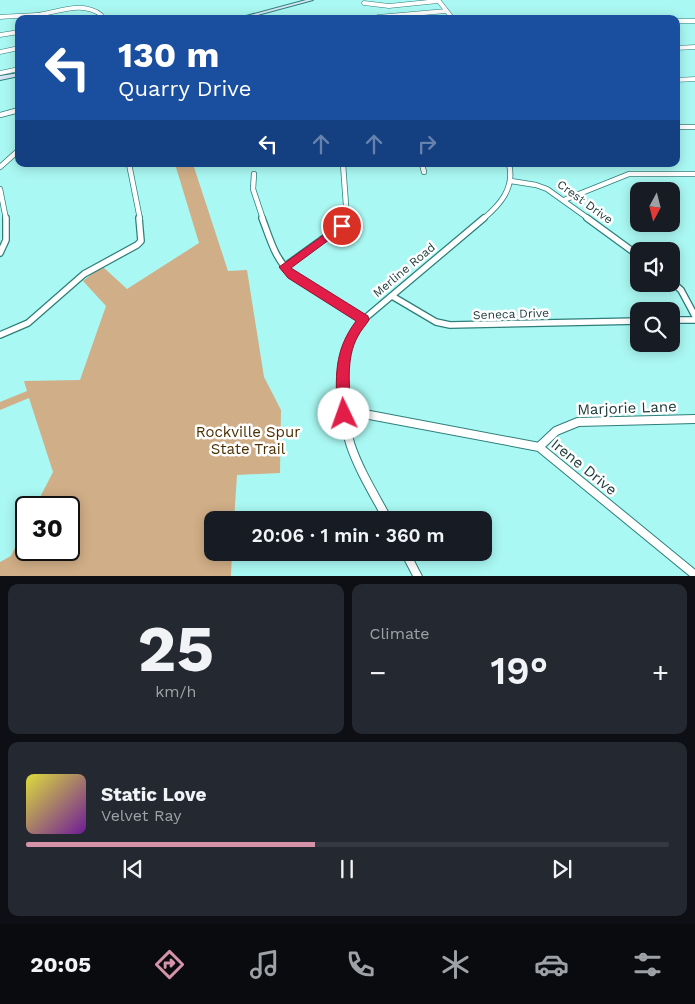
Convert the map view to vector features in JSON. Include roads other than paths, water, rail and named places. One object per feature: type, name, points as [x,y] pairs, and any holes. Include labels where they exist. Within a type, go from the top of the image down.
[{"type":"main road","points":[[253,15],[311,0]]},
{"type":"main road","points":[[0,78],[15,75]]},
{"type":"street","points":[[369,0],[364,3],[368,5],[399,5],[438,0],[450,15]]},
{"type":"street","points":[[415,0],[420,2]]},
{"type":"street","points":[[36,15],[85,8],[99,12],[101,15]]},
{"type":"street","points":[[397,15],[446,10]]},
{"type":"street","points":[[0,17],[15,16]]},
{"type":"street","points":[[680,21],[695,21]]},
{"type":"street","points":[[0,35],[15,33]]},
{"type":"street","points":[[680,48],[695,47]]},
{"type":"street","points":[[0,52],[15,49]]},
{"type":"street","points":[[0,73],[15,69]]},
{"type":"street","points":[[680,80],[695,79]]},
{"type":"street","points":[[0,115],[15,111]]},
{"type":"street","points":[[680,127],[695,127]]},
{"type":"street","points":[[0,167],[15,154]]},
{"type":"street","points":[[0,335],[14,332],[25,326],[84,274],[135,249],[141,241],[141,226],[130,167]]},
{"type":"street","points":[[284,267],[345,223],[343,167]]},
{"type":"street","points":[[423,167],[424,172]]},
{"type":"street","points":[[510,167],[512,173],[511,181]]},
{"type":"street","points":[[254,174],[252,189],[254,199],[278,260],[292,275],[364,320]]},
{"type":"street","points":[[564,200],[629,174],[695,174]]},
{"type":"street","name":"Crest Drive","points":[[511,181],[543,187],[564,200],[630,249]]},
{"type":"street","name":"Merline Road","points":[[384,511],[347,437],[342,368],[345,351],[353,334],[364,320],[496,208],[504,198],[511,181]]},
{"type":"street","points":[[0,189],[7,223],[6,242],[0,253]]},
{"type":"street","points":[[680,289],[695,318],[680,319]]},
{"type":"street","name":"Seneca Drive","points":[[392,296],[436,322],[450,325],[630,321]]},
{"type":"street","name":"Irene Drive","points":[[344,414],[359,413],[539,448],[695,575]]},
{"type":"street","name":"Marjorie Lane","points":[[539,448],[556,430],[564,425],[578,422],[695,418]]},
{"type":"street","points":[[410,561],[418,576]]},
{"type":"park label","name":"Rockville Spur State Trail","points":[[248,440]]}]
